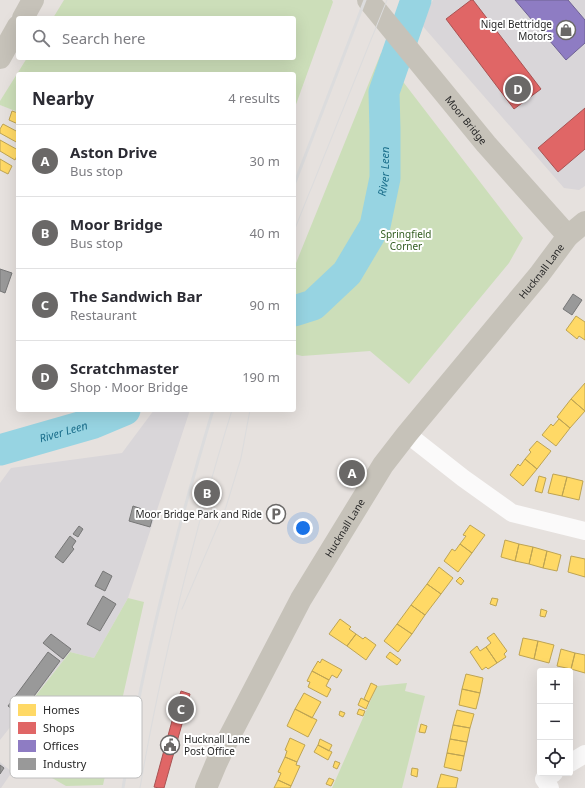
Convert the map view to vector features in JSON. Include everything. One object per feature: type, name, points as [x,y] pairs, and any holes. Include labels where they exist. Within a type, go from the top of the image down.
[{"type":"main road","points":[[23,16],[33,0]]},
{"type":"main road","name":"Moor Bridge","points":[[368,0],[486,144],[568,236]]},
{"type":"main road","points":[[0,58],[16,30]]},
{"type":"main road","name":"Hucknall Lane","points":[[206,788],[224,747],[302,599],[383,465],[406,434],[539,275],[568,236],[585,222]]},
{"type":"street","points":[[406,434],[463,478],[512,513],[585,531]]},
{"type":"street","points":[[573,761],[585,754]]},
{"type":"street","points":[[550,776],[544,780],[550,788]]},
{"type":"shaded area","points":[[433,0],[585,0],[585,186],[579,190],[564,188],[420,23]]},
{"type":"shaded area","points":[[153,412],[189,412],[128,598],[94,658],[70,652],[35,696],[10,696],[10,727],[0,740],[0,483],[11,468],[122,453]]},
{"type":"shaded area","points":[[0,762],[10,770],[10,775],[0,788]]},
{"type":"green space","points":[[64,0],[332,0],[333,2],[296,104],[296,72],[18,72],[26,60],[296,60],[296,16],[54,16]]},
{"type":"green space","name":"Springfield Corner","points":[[381,53],[523,238],[509,263],[409,384],[370,351],[302,356],[296,354],[296,263]]},
{"type":"green space","points":[[16,76],[16,111],[0,105],[0,101]]},
{"type":"green space","points":[[128,598],[144,602],[123,696],[35,696],[70,652],[94,658]]},
{"type":"green space","points":[[407,683],[405,691],[425,696],[402,788],[332,788],[377,686]]},
{"type":"green space","points":[[52,778],[105,778],[103,785],[66,786]]},
{"type":"building: Homes","points":[[12,111],[16,112],[16,123],[9,120]]},
{"type":"building: Homes","points":[[3,124],[16,131],[16,142],[0,133],[0,129]]},
{"type":"building: Homes","points":[[0,140],[16,149],[15,160],[0,151]]},
{"type":"building: Homes","points":[[0,159],[12,166],[8,174],[0,170]]},
{"type":"building: Homes","points":[[576,316],[585,322],[585,340],[579,336],[577,339],[566,330]]},
{"type":"building: Homes","points":[[585,383],[585,411],[571,399]]},
{"type":"building: Homes","points":[[571,399],[585,411],[570,428],[557,417]]},
{"type":"building: Homes","points":[[559,419],[570,428],[556,446],[542,435],[551,424],[553,426]]},
{"type":"building: Homes","points":[[537,441],[551,451],[537,469],[525,459],[531,452],[529,450]]},
{"type":"building: Homes","points":[[525,459],[537,469],[523,486],[510,475],[518,464],[520,466]]},
{"type":"building: Homes","points":[[553,474],[567,477],[562,496],[548,493]]},
{"type":"building: Homes","points":[[539,476],[546,478],[542,493],[535,491]]},
{"type":"building: Homes","points":[[567,477],[583,481],[579,500],[562,496]]},
{"type":"building: Homes","points":[[470,525],[485,535],[472,553],[460,544],[466,536],[463,535]]},
{"type":"building: Homes","points":[[505,540],[519,544],[515,561],[501,557]]},
{"type":"building: Homes","points":[[460,544],[472,553],[458,572],[444,561],[452,549],[455,551]]},
{"type":"building: Homes","points":[[519,544],[533,547],[529,564],[515,561]]},
{"type":"building: Homes","points":[[533,547],[547,551],[543,568],[529,564]]},
{"type":"building: Homes","points":[[547,551],[561,555],[557,571],[543,568]]},
{"type":"building: Homes","points":[[571,556],[585,559],[585,577],[568,572]]},
{"type":"building: Homes","points":[[439,567],[453,578],[441,594],[427,584]]},
{"type":"building: Homes","points":[[460,577],[464,581],[461,585],[456,581]]},
{"type":"building: Homes","points":[[427,584],[441,594],[425,615],[411,605]]},
{"type":"building: Homes","points":[[492,598],[498,599],[496,606],[490,604]]},
{"type":"building: Homes","points":[[411,605],[425,615],[412,634],[397,624]]},
{"type":"building: Homes","points":[[541,609],[547,611],[545,617],[540,616]]},
{"type":"building: Homes","points":[[340,619],[351,627],[349,629],[356,634],[347,646],[329,634]]},
{"type":"building: Homes","points":[[397,624],[412,634],[398,652],[384,641]]},
{"type":"building: Homes","points":[[494,633],[507,651],[504,654],[506,657],[497,663],[486,647],[491,643],[487,638]]},
{"type":"building: Homes","points":[[356,634],[363,639],[365,637],[376,645],[366,660],[347,646]]},
{"type":"building: Homes","points":[[523,638],[538,641],[534,659],[519,655]]},
{"type":"building: Homes","points":[[538,641],[554,645],[549,663],[534,659]]},
{"type":"building: Homes","points":[[477,646],[480,651],[486,647],[497,663],[488,669],[486,667],[482,670],[470,652]]},
{"type":"building: Homes","points":[[561,649],[575,653],[571,668],[557,666]]},
{"type":"building: Homes","points":[[390,652],[401,660],[397,665],[386,657]]},
{"type":"building: Homes","points":[[575,653],[585,655],[585,673],[571,668]]},
{"type":"building: Homes","points":[[322,659],[342,670],[337,678],[332,675],[329,680],[312,671],[318,661],[320,663]]},
{"type":"building: Homes","points":[[312,671],[329,680],[326,686],[331,689],[327,697],[308,687],[310,682],[307,681]]},
{"type":"building: Homes","points":[[466,674],[483,678],[480,693],[462,689]]},
{"type":"building: Homes","points":[[371,683],[377,686],[369,702],[364,699]]},
{"type":"building: Homes","points":[[462,689],[480,693],[476,709],[459,705]]},
{"type":"building: Homes","points":[[304,693],[321,702],[312,718],[295,709]]},
{"type":"building: Homes","points":[[361,698],[369,702],[366,709],[358,705]]},
{"type":"building: Homes","points":[[295,709],[317,720],[308,737],[287,726]]},
{"type":"building: Homes","points":[[359,709],[365,711],[363,716],[357,714]]},
{"type":"building: Homes","points":[[457,710],[474,714],[470,728],[453,725]]},
{"type":"building: Homes","points":[[340,711],[345,713],[343,717],[339,715]]},
{"type":"building: Homes","points":[[421,724],[427,726],[425,733],[419,732]]},
{"type":"building: Homes","points":[[453,725],[470,728],[467,742],[450,739]]},
{"type":"building: Homes","points":[[290,738],[305,745],[297,762],[285,757],[287,751],[285,750]]},
{"type":"building: Homes","points":[[320,739],[332,745],[329,751],[318,745]]},
{"type":"building: Homes","points":[[450,739],[467,742],[464,756],[447,753]]},
{"type":"building: Homes","points":[[318,745],[332,752],[328,760],[314,752]]},
{"type":"building: Homes","points":[[447,753],[464,756],[461,771],[444,767]]},
{"type":"building: Homes","points":[[285,757],[297,762],[296,765],[300,766],[291,786],[278,780],[281,773],[278,772]]},
{"type":"building: Homes","points":[[335,761],[340,763],[337,769],[333,767]]},
{"type":"building: Homes","points":[[412,768],[418,769],[417,777],[411,775]]},
{"type":"building: Homes","points":[[441,774],[458,778],[456,788],[437,788]]},
{"type":"building: Homes","points":[[329,778],[334,780],[331,786],[326,784]]},
{"type":"building: Homes","points":[[278,780],[291,786],[290,788],[274,788]]},
{"type":"building: Shops","points":[[473,0],[541,89],[514,109],[446,19]]},
{"type":"building: Shops","points":[[585,108],[585,149],[558,172],[538,148]]},
{"type":"building: Shops","points":[[181,691],[190,694],[182,724],[172,721]]},
{"type":"building: Shops","points":[[172,721],[182,724],[164,788],[154,787]]},
{"type":"building: Offices","points":[[515,0],[568,0],[585,20],[585,43],[566,60]]},
{"type":"building: Industry","points":[[0,269],[12,273],[5,293],[0,291]]},
{"type":"building: Industry","points":[[573,294],[582,300],[572,315],[563,309]]},
{"type":"building: Industry","points":[[133,506],[154,513],[150,527],[129,521]]},
{"type":"building: Industry","points":[[79,526],[83,529],[78,537],[73,534]]},
{"type":"building: Industry","points":[[70,536],[76,541],[72,547],[74,549],[63,563],[55,557]]},
{"type":"building: Industry","points":[[103,571],[112,576],[105,591],[95,586]]},
{"type":"building: Industry","points":[[103,596],[116,604],[100,631],[87,624]]},
{"type":"building: Industry","points":[[51,634],[71,649],[63,659],[43,643]]},
{"type":"building: Industry","points":[[48,652],[60,661],[34,696],[15,696]]},
{"type":"building: Industry","points":[[0,765],[4,768],[0,774]]},
{"type":"waterway","name":"River Leen","points":[[296,310],[313,305],[347,273],[375,226],[385,178],[384,92],[416,0]]},
{"type":"waterway","name":"River Leen","points":[[0,450],[94,423],[120,412]]},
{"type":"tram line","points":[[296,226],[387,0]]},
{"type":"tram line","points":[[142,777],[158,692],[180,598],[192,550],[231,412]]},
{"type":"tram line","points":[[182,609],[226,507],[241,458],[250,412]]},
{"type":"tram line","points":[[140,788],[142,778]]},
{"type":"railway","points":[[296,180],[365,0]]},
{"type":"railway","points":[[139,696],[157,614],[212,412]]},
{"type":"railway","points":[[123,788],[125,778]]},
{"type":"place","name":"Nigel Bettridge Motors","points":[[566,30]]},
{"type":"place","name":"Scratchmaster","points":[[518,89]]},
{"type":"place","name":"Aston Drive","points":[[352,473]]},
{"type":"place","name":"Moor Bridge","points":[[207,493]]},
{"type":"place","name":"Moor Bridge Park and Ride","points":[[276,514]]},
{"type":"place","name":"The Sandwich Bar","points":[[181,709]]},
{"type":"place","name":"Hucknall Lane Post Office","points":[[170,745]]}]
